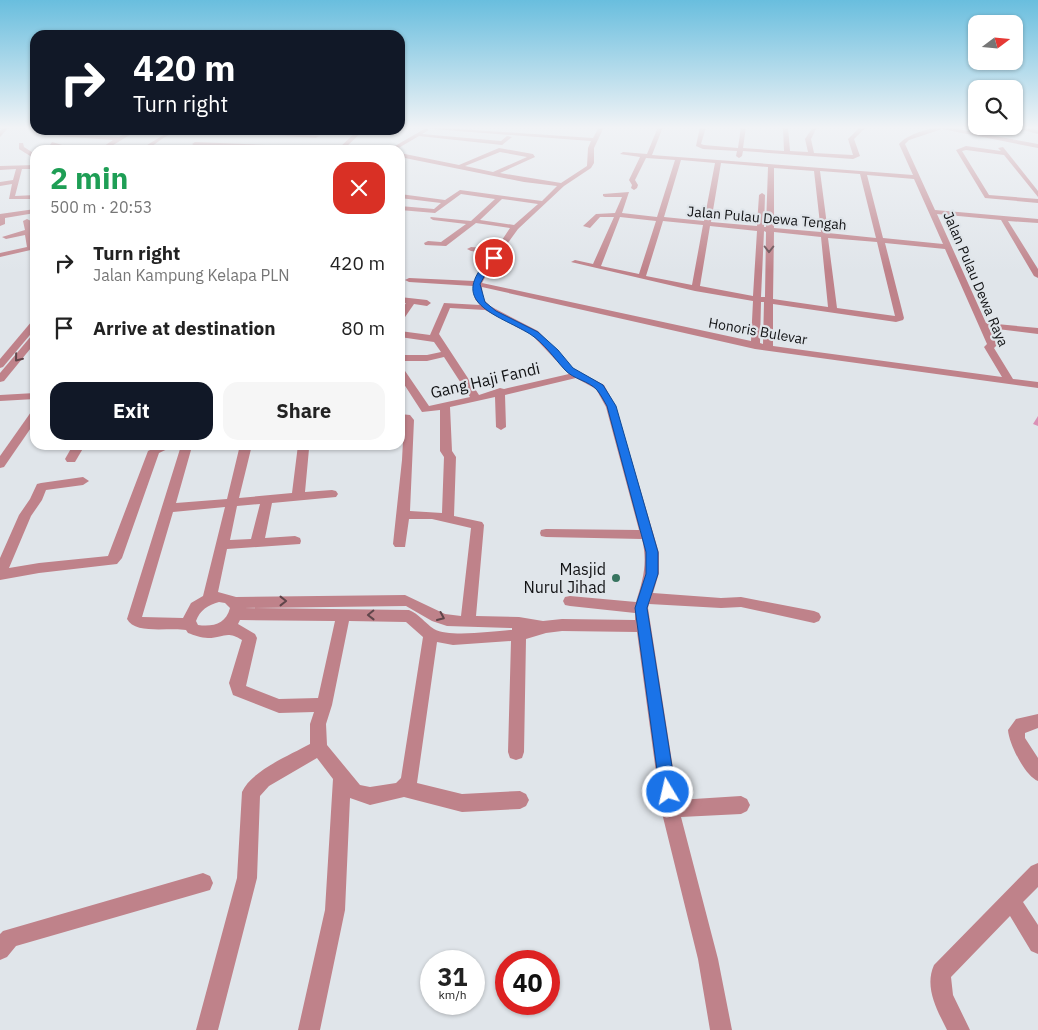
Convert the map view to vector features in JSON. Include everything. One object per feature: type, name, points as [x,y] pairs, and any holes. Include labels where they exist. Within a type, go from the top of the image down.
[{"type":"street","points":[[18,175],[12,198],[30,196]]},
{"type":"street","points":[[501,175],[562,185]]},
{"type":"street","points":[[578,175],[562,185],[515,227],[487,265],[477,284],[479,299],[487,308],[535,334],[576,375],[588,379],[600,387],[612,406],[652,552],[652,574],[642,611],[670,809],[708,959],[721,1030]]},
{"type":"street","points":[[634,188],[632,180],[635,175]]},
{"type":"street","points":[[642,277],[673,175]]},
{"type":"street","points":[[695,289],[716,175]]},
{"type":"street","points":[[755,346],[760,230],[766,175]]},
{"type":"street","points":[[767,175],[768,348]]},
{"type":"street","points":[[818,175],[833,311]]},
{"type":"street","points":[[576,262],[695,289],[756,300],[896,320],[900,318],[882,241],[864,175]]},
{"type":"street","points":[[891,175],[917,177]]},
{"type":"street","points":[[974,175],[987,197],[1038,201]]},
{"type":"street","points":[[1023,175],[1038,195]]},
{"type":"street","name":"Jalan Pulau Dewa Raya","points":[[917,177],[992,345],[990,347],[996,363],[1002,367],[1009,381]]},
{"type":"street","points":[[0,184],[15,184]]},
{"type":"street","points":[[0,188],[15,184]]},
{"type":"street","points":[[405,208],[434,211],[460,192],[544,203]]},
{"type":"street","points":[[596,267],[627,194],[605,195]]},
{"type":"street","points":[[405,197],[445,202]]},
{"type":"street","points":[[428,243],[442,244],[474,222],[501,197]]},
{"type":"street","points":[[30,212],[2,216],[0,224],[30,220]]},
{"type":"street","points":[[933,212],[1038,221]]},
{"type":"street","name":"Jalan Pulau Dewa Tengah","points":[[587,226],[598,215],[617,215],[949,247]]},
{"type":"street","points":[[433,218],[515,227]]},
{"type":"street","points":[[1002,218],[1037,274]]},
{"type":"street","points":[[27,221],[27,232],[30,239]]},
{"type":"street","points":[[6,237],[27,232]]},
{"type":"street","points":[[0,255],[30,249]]},
{"type":"street","points":[[471,249],[498,252]]},
{"type":"street","name":"Honoris Bulevar","points":[[405,279],[477,284],[755,346],[1038,384]]},
{"type":"street","points":[[405,301],[427,303]]},
{"type":"street","points":[[405,311],[412,302]]},
{"type":"street","points":[[475,397],[436,339],[435,333],[447,304],[487,308]]},
{"type":"street","points":[[983,324],[1038,331]]},
{"type":"street","points":[[0,365],[30,329]]},
{"type":"street","points":[[405,335],[436,339]]},
{"type":"street","points":[[0,379],[30,345]]},
{"type":"street","points":[[405,358],[427,358],[447,354]]},
{"type":"street","name":"Gang Haji Fandi","points":[[405,378],[424,409],[576,375]]},
{"type":"street","points":[[500,391],[501,427]]},
{"type":"street","points":[[0,398],[30,396]]},
{"type":"street","points":[[445,405],[446,451],[450,457],[448,517]]},
{"type":"street","points":[[400,544],[408,460],[409,420],[405,416]]},
{"type":"street","points":[[0,464],[30,421]]},
{"type":"street","points":[[71,459],[76,450]]},
{"type":"street","points":[[0,574],[112,561],[116,558],[154,451],[157,450]]},
{"type":"street","points":[[186,450],[134,619],[138,623],[145,624],[191,621]]},
{"type":"street","points":[[245,450],[222,545],[213,594],[196,606],[191,621],[193,629],[203,633],[217,631],[233,619],[405,600],[416,604],[443,620],[519,628]]},
{"type":"street","points":[[298,497],[303,450]]},
{"type":"street","points":[[0,574],[25,515],[36,500],[42,487],[83,482]]},
{"type":"street","points":[[168,508],[332,494]]},
{"type":"street","points":[[257,543],[267,499]]},
{"type":"street","points":[[403,514],[448,517],[478,525],[468,622]]},
{"type":"street","points":[[546,533],[648,535]]},
{"type":"street","points":[[222,545],[296,542]]},
{"type":"street","points":[[213,594],[228,598],[233,619],[251,641],[237,683],[238,690],[279,706],[324,705]]},
{"type":"street","points":[[570,601],[642,611]]},
{"type":"street","points":[[233,619],[409,616],[431,635],[453,639],[519,628],[562,625],[642,611],[721,603],[741,602],[814,617]]},
{"type":"street","points":[[343,616],[324,705],[318,724],[320,748],[355,792],[370,796],[397,791],[404,788],[409,780],[412,772],[431,635]]},
{"type":"street","points":[[516,752],[519,628]]},
{"type":"street","points":[[1038,721],[1022,724],[1016,730],[1017,740],[1038,773]]},
{"type":"street","points":[[207,1030],[247,878],[251,792],[263,780],[320,748]]},
{"type":"street","points":[[309,1030],[335,910],[342,778]]},
{"type":"street","points":[[404,788],[462,803],[520,800]]},
{"type":"street","points":[[670,809],[741,805]]},
{"type":"street","points":[[960,1030],[944,998],[940,979],[941,972],[1038,873]]},
{"type":"street","points":[[0,950],[10,938],[203,883]]},
{"type":"street","points":[[1011,900],[1038,944]]},
{"type":"place","name":"Masjid Nurul Jihad","points":[[616,578]]},
{"type":"route","points":[[494,258],[487,265],[477,284],[481,303],[535,334],[576,375],[588,379],[600,387],[612,406],[652,552],[652,574],[641,608],[668,792]]}]
